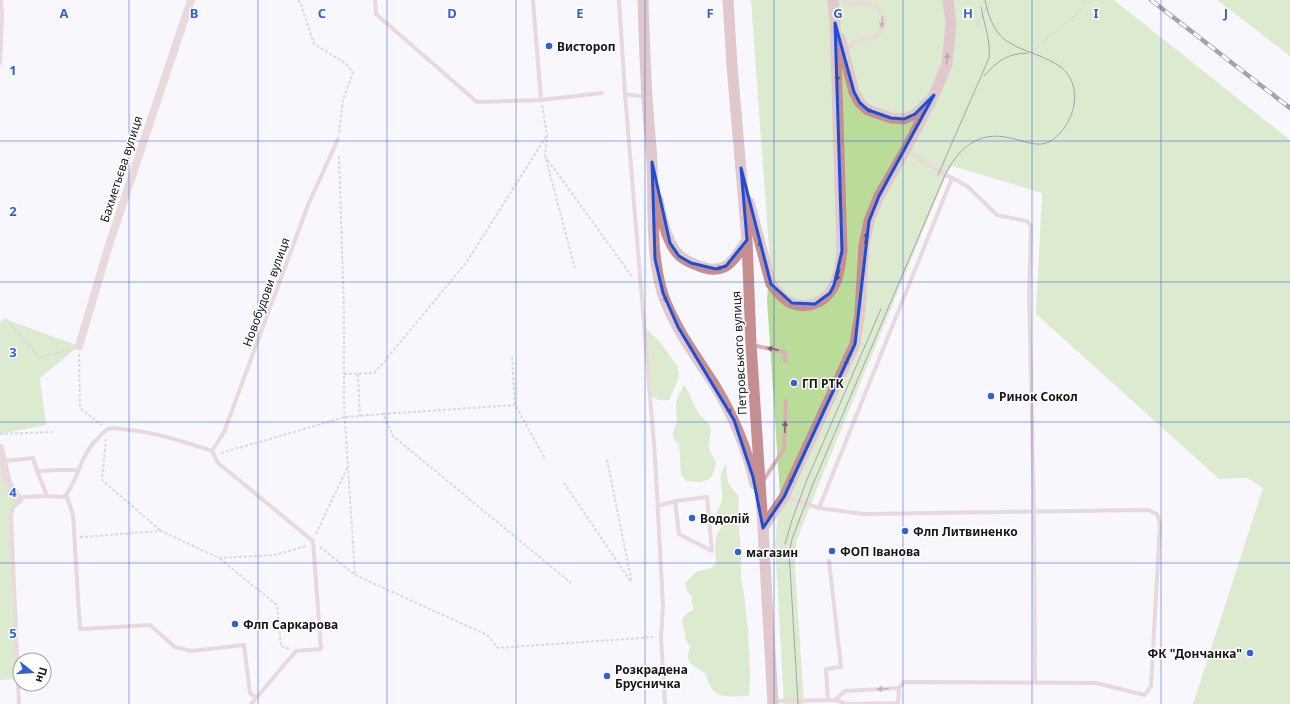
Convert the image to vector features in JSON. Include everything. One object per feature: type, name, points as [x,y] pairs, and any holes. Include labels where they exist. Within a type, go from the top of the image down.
[{"type":"main road","points":[[643,0],[647,97],[652,162],[655,259],[663,293],[669,310],[697,360],[714,384],[734,420],[745,446],[763,528]]},
{"type":"main road","name":"Петровського вулиця","points":[[728,0],[732,66],[747,240],[751,344],[773,702]]},
{"type":"main road","points":[[741,168],[758,238],[772,284],[777,292],[792,303],[805,306],[815,304],[823,300],[830,294],[839,274],[842,251],[833,0]]},
{"type":"main road","points":[[838,0],[835,23],[854,92],[860,103],[868,110],[890,118],[904,119],[915,114],[934,96]]},
{"type":"main road","points":[[763,528],[784,497],[855,344],[860,312],[864,245],[869,221],[879,196],[934,96],[947,64],[951,23],[948,0]]},
{"type":"main road","points":[[652,162],[660,211],[670,243],[679,256],[691,263],[716,269],[726,266],[736,256],[747,240]]},
{"type":"street","name":"Бахметьєва вулиця","points":[[79,346],[109,245],[191,0]]},
{"type":"street","points":[[0,448],[8,483],[19,500]]},
{"type":"lane","points":[[0,63],[2,15],[1,0]]},
{"type":"lane","points":[[375,0],[376,14],[477,102],[541,100],[602,93]]},
{"type":"lane","points":[[533,0],[541,100]]},
{"type":"lane","points":[[619,0],[625,94],[655,457],[663,606],[661,637],[665,704]]},
{"type":"lane","points":[[844,0],[847,3],[872,4],[882,12],[884,18],[884,24],[877,35],[871,38],[856,40],[844,54]]},
{"type":"lane","points":[[625,94],[647,97]]},
{"type":"lane","name":"Новобудови вулиця","points":[[213,453],[224,432],[308,205],[338,139]]},
{"type":"lane","points":[[906,149],[940,172],[967,186],[997,216],[1027,221],[1031,226],[1029,294],[1034,512],[1035,682]]},
{"type":"lane","points":[[819,508],[952,178]]},
{"type":"lane","points":[[751,344],[785,352],[785,361]]},
{"type":"lane","points":[[760,487],[784,449],[786,401]]},
{"type":"lane","points":[[19,704],[11,515],[13,508],[23,497],[64,497],[70,490],[81,461],[89,448],[107,429],[149,432],[168,436],[213,453],[218,463],[313,542],[321,649],[296,651],[251,704]]},
{"type":"lane","points":[[4,461],[33,458],[47,496]]},
{"type":"lane","points":[[37,471],[78,470]]},
{"type":"lane","points":[[66,494],[73,515],[80,629],[150,624],[175,647],[191,651],[244,645],[250,693],[256,698]]},
{"type":"lane","points":[[658,506],[675,501],[707,497],[712,551],[679,534],[675,501]]},
{"type":"lane","points":[[773,702],[835,700],[847,704],[898,703],[899,688],[904,682],[1096,683],[1145,695],[1151,686],[1160,524],[1157,514],[1148,510],[864,514],[819,508],[784,497]]},
{"type":"lane","points":[[828,700],[826,669],[840,667],[829,561]]},
{"type":"lane","points":[[835,700],[845,691],[899,688]]},
{"type":"path","points":[[976,26],[991,0]]},
{"type":"path","points":[[1030,53],[1074,16],[1086,0]]},
{"type":"path","points":[[300,1],[314,44],[346,63],[353,72],[343,100],[338,139],[344,313],[345,417],[354,575]]},
{"type":"path","points":[[541,100],[547,135],[545,155],[575,269]]},
{"type":"path","points":[[344,374],[374,373],[466,263],[547,135]]},
{"type":"path","points":[[545,155],[641,290]]},
{"type":"path","points":[[5,319],[40,358],[79,346],[80,408],[107,429],[102,480],[161,531],[219,558],[277,605],[281,646],[296,651]]},
{"type":"path","points":[[512,357],[515,405],[546,460]]},
{"type":"path","points":[[358,374],[360,416]]},
{"type":"path","points":[[213,453],[345,417],[515,405]]},
{"type":"path","points":[[383,414],[393,436],[571,583]]},
{"type":"path","points":[[0,434],[52,432]]},
{"type":"path","points":[[564,483],[632,583],[607,460]]},
{"type":"path","points":[[219,558],[275,554],[313,542],[348,465]]},
{"type":"path","points":[[74,537],[161,531]]},
{"type":"path","points":[[313,542],[354,575],[487,635],[498,648],[661,637]]},
{"type":"highlighted area","points":[[835,23],[854,92],[860,103],[868,110],[891,118],[904,119],[915,114],[934,95],[879,196],[869,221],[855,344],[784,497],[763,528],[753,477],[734,420],[678,327],[663,293],[655,259],[652,162],[670,243],[679,256],[691,263],[716,269],[726,266],[747,240],[741,168],[771,284],[792,303],[815,304],[830,293],[834,285],[842,251]]},
{"type":"green space","points":[[751,0],[1114,0],[1290,140],[1290,704],[1193,704],[1263,488],[1247,478],[1219,479],[1036,314],[1042,193],[952,166],[946,175],[797,540],[795,567],[804,704],[784,704],[775,544],[780,494],[767,300],[770,264]]},
{"type":"green space","points":[[1217,0],[1290,0],[1290,56]]},
{"type":"green space","points":[[5,319],[79,346],[40,378],[46,425],[0,434],[0,322]]},
{"type":"green space","points":[[645,327],[660,342],[677,366],[679,373],[678,380],[669,400],[658,400],[649,393]]},
{"type":"green space","points":[[684,385],[700,415],[709,423],[711,428],[709,448],[716,464],[712,475],[709,479],[703,482],[686,481],[681,475],[679,444],[673,438],[673,432],[677,419],[676,403]]},
{"type":"green space","points":[[0,448],[8,483],[19,500],[11,515],[17,652],[12,652],[12,679],[0,680]]},
{"type":"green space","points":[[726,464],[728,481],[739,497],[738,519],[741,549],[741,579],[748,630],[750,675],[749,696],[723,696],[714,691],[709,684],[705,673],[693,666],[689,661],[688,653],[690,647],[686,640],[682,619],[687,613],[694,610],[692,596],[687,591],[685,583],[696,572],[711,568],[716,563],[715,540],[721,528],[716,513],[722,500],[721,473]]},
{"type":"tram line","points":[[798,704],[789,554],[792,539],[813,484],[945,175],[956,157],[970,144],[979,139],[999,136],[1034,144],[1047,143],[1065,127],[1072,111],[1075,95],[1074,87],[1066,72],[1049,60],[1015,46],[1005,40],[997,32],[985,0]]},
{"type":"tram line","points":[[938,175],[989,58],[988,39],[981,7]]},
{"type":"tram line","points":[[984,76],[1003,59],[1015,54],[1028,53]]},
{"type":"tram line","points":[[785,544],[806,482],[881,309]]},
{"type":"railway","points":[[1151,0],[1290,108]]},
{"type":"place","name":"Вистороп","points":[[549,46]]},
{"type":"place","name":"ГП РТК","points":[[794,383]]},
{"type":"place","name":"Ринок Сокол","points":[[991,396]]},
{"type":"place","name":"Водолій","points":[[692,518]]},
{"type":"place","name":"Флп Литвиненко","points":[[905,531]]},
{"type":"place","name":"ФОП Іванова","points":[[832,551]]},
{"type":"place","name":"магазин","points":[[738,552]]},
{"type":"place","name":"Флп Саркарова","points":[[235,624]]},
{"type":"place","name":"ФК \"Дончанка\"","points":[[1250,653]]},
{"type":"place","name":"Розкрадена Брусничка","points":[[607,676]]}]
